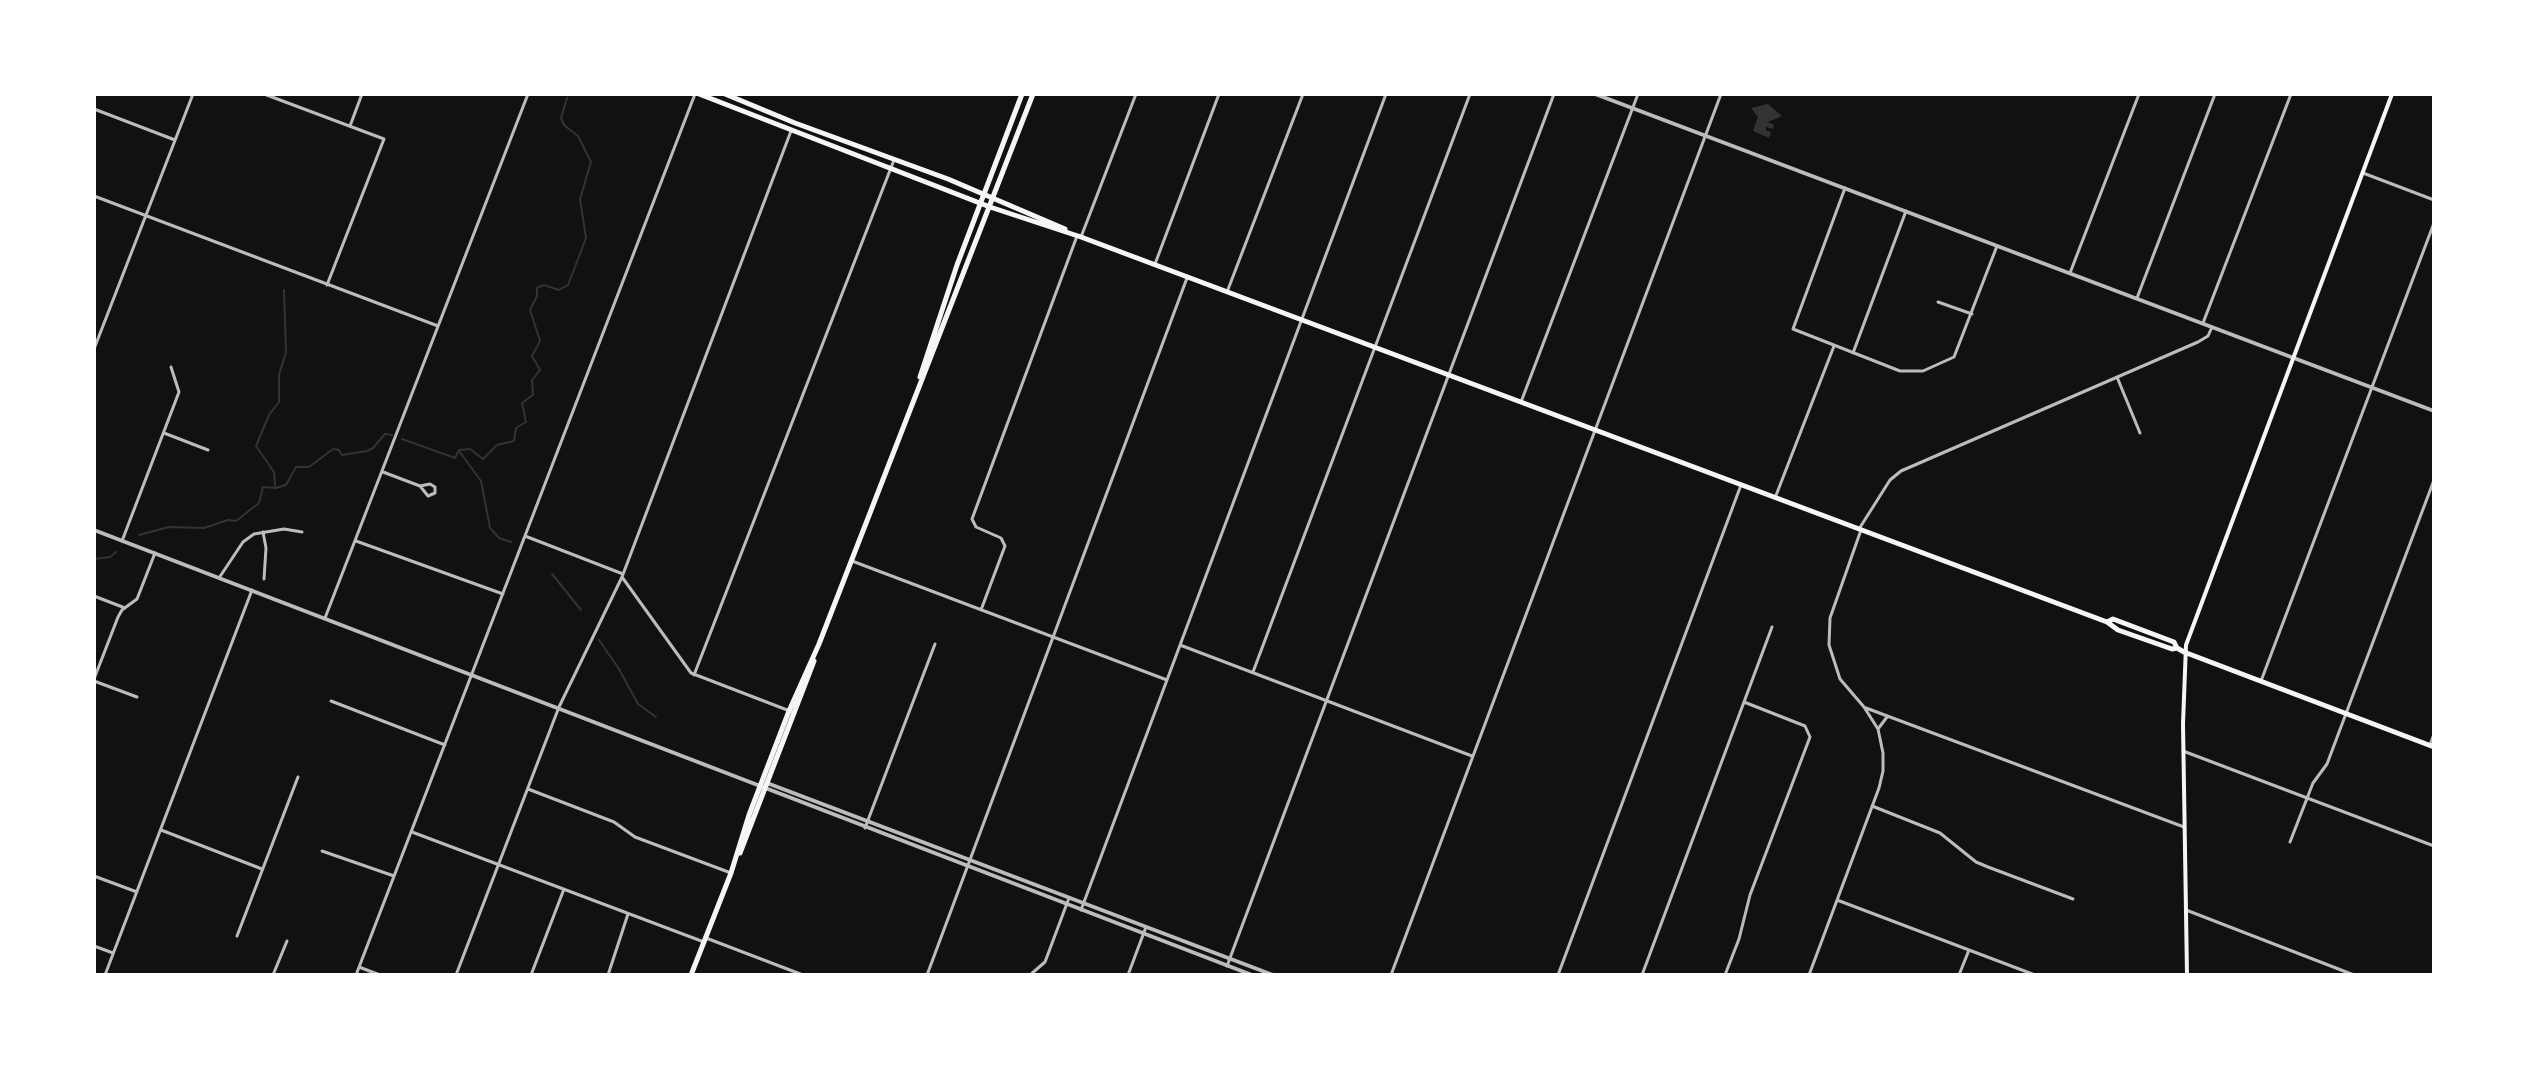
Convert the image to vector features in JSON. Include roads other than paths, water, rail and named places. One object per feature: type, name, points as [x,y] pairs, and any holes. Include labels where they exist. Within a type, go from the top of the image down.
[{"type":"main road","points":[[697,94],[990,207],[1155,264],[2432,746]]},
{"type":"main road","points":[[725,94],[994,197],[1079,236]]},
{"type":"main road","points":[[917,390],[937,324],[1022,94]]},
{"type":"main road","points":[[691,975],[1033,94]]},
{"type":"main road","points":[[2187,975],[2184,652],[2392,94]]},
{"type":"street","points":[[94,349],[193,94]]},
{"type":"street","points":[[264,94],[384,139],[327,285]]},
{"type":"street","points":[[350,126],[362,94]]},
{"type":"street","points":[[325,618],[528,94]]},
{"type":"street","points":[[356,975],[697,94]]},
{"type":"street","points":[[981,610],[1005,546],[1001,538],[976,527],[972,519],[1136,94]]},
{"type":"street","points":[[1155,264],[1219,94]]},
{"type":"street","points":[[1227,292],[1303,94]]},
{"type":"street","points":[[1081,910],[1386,94]]},
{"type":"street","points":[[1253,672],[1470,94]]},
{"type":"street","points":[[1227,966],[1554,94]]},
{"type":"street","points":[[1595,94],[2434,411]]},
{"type":"street","points":[[1521,402],[1638,94]]},
{"type":"street","points":[[1391,975],[1721,94]]},
{"type":"street","points":[[2070,273],[2139,94]]},
{"type":"street","points":[[2137,298],[2215,94]]},
{"type":"street","points":[[2203,323],[2291,94]]},
{"type":"street","points":[[94,109],[175,140]]},
{"type":"street","points":[[456,975],[559,707],[622,575],[795,123]]},
{"type":"street","points":[[694,675],[891,159]]},
{"type":"street","points":[[2363,173],[2434,200]]},
{"type":"street","points":[[1845,188],[1793,325],[1797,332],[1900,371],[1923,371],[1954,357],[1997,246]]},
{"type":"street","points":[[94,196],[439,327]]},
{"type":"street","points":[[1853,353],[1906,211]]},
{"type":"street","points":[[2261,681],[2434,223]]},
{"type":"street","points":[[927,975],[1188,277]]},
{"type":"street","points":[[1938,302],[1972,314]]},
{"type":"street","points":[[1809,975],[1883,771],[1878,729],[1840,679],[1832,663],[1828,636],[1834,605],[1860,530],[1894,475],[2204,339],[2212,327]]},
{"type":"street","points":[[1775,498],[1834,346]]},
{"type":"street","points":[[122,541],[179,392],[171,367]]},
{"type":"street","points":[[2117,377],[2140,433]]},
{"type":"street","points":[[164,433],[208,450]]},
{"type":"street","points":[[382,472],[420,486]]},
{"type":"street","points":[[2290,842],[2313,783],[2327,764],[2434,480]]},
{"type":"street","points":[[1558,975],[1741,485]]},
{"type":"street","points":[[219,578],[243,542],[263,532],[284,529],[302,532]]},
{"type":"street","points":[[94,530],[1252,975]]},
{"type":"street","points":[[263,532],[267,555],[264,579]]},
{"type":"street","points":[[525,536],[622,575],[682,663],[694,675],[792,712]]},
{"type":"street","points":[[355,541],[503,594]]},
{"type":"street","points":[[137,697],[94,680],[118,617],[137,599],[155,553]]},
{"type":"street","points":[[851,561],[1167,680]]},
{"type":"street","points":[[105,975],[252,590]]},
{"type":"street","points":[[94,596],[125,608]]},
{"type":"street","points":[[1642,975],[1772,627]]},
{"type":"street","points":[[865,828],[935,644]]},
{"type":"street","points":[[1180,645],[1472,756]]},
{"type":"street","points":[[331,701],[445,745]]},
{"type":"street","points":[[1725,975],[1739,939],[1750,895],[1810,737],[1805,726],[1744,702]]},
{"type":"street","points":[[1864,707],[2184,827]]},
{"type":"street","points":[[1878,729],[1888,716]]},
{"type":"street","points":[[2432,746],[2434,734]]},
{"type":"street","points":[[2183,751],[2434,846]]},
{"type":"street","points":[[237,936],[298,777]]},
{"type":"street","points":[[765,786],[868,821],[1273,975]]},
{"type":"street","points":[[527,789],[614,822],[635,837],[731,873]]},
{"type":"street","points":[[1872,806],[1940,833],[1976,862],[2073,899]]},
{"type":"street","points":[[161,830],[262,869]]},
{"type":"street","points":[[411,831],[628,914],[803,975]]},
{"type":"street","points":[[322,851],[394,876]]},
{"type":"street","points":[[94,876],[137,892]]},
{"type":"street","points":[[531,975],[564,889]]},
{"type":"street","points":[[1030,975],[1045,962],[1069,897]]},
{"type":"street","points":[[1837,900],[2035,975]]},
{"type":"street","points":[[2186,910],[2354,975]]},
{"type":"street","points":[[608,975],[628,914]]},
{"type":"street","points":[[1128,975],[1146,927]]},
{"type":"street","points":[[273,975],[287,941]]},
{"type":"street","points":[[94,946],[113,953]]},
{"type":"street","points":[[1959,975],[1969,950]]},
{"type":"street","points":[[359,967],[380,975]]},
{"type":"waterway","points":[[402,439],[455,458],[459,450],[470,449],[483,459],[497,445],[514,441],[516,428],[526,422],[522,403],[533,395],[532,380],[540,370],[532,356],[540,341],[530,310],[537,296],[537,288],[544,285],[559,290],[568,285],[586,238],[580,199],[591,162],[578,136],[564,125],[561,118],[567,98]]},
{"type":"waterway","points":[[275,486],[274,472],[256,446],[269,415],[279,402],[279,375],[286,352],[284,290]]},
{"type":"waterway","points":[[139,535],[169,527],[204,528],[228,520],[236,521],[259,503],[263,487],[286,485],[296,467],[309,467],[333,449],[339,450],[342,455],[367,451],[385,434],[392,435]]},
{"type":"waterway","points":[[459,451],[481,481],[490,528],[499,538],[511,542]]},
{"type":"waterway","points":[[94,559],[110,557],[116,552]]},
{"type":"waterway","points":[[552,574],[581,610]]},
{"type":"waterway","points":[[599,640],[638,704],[656,717]]}]
